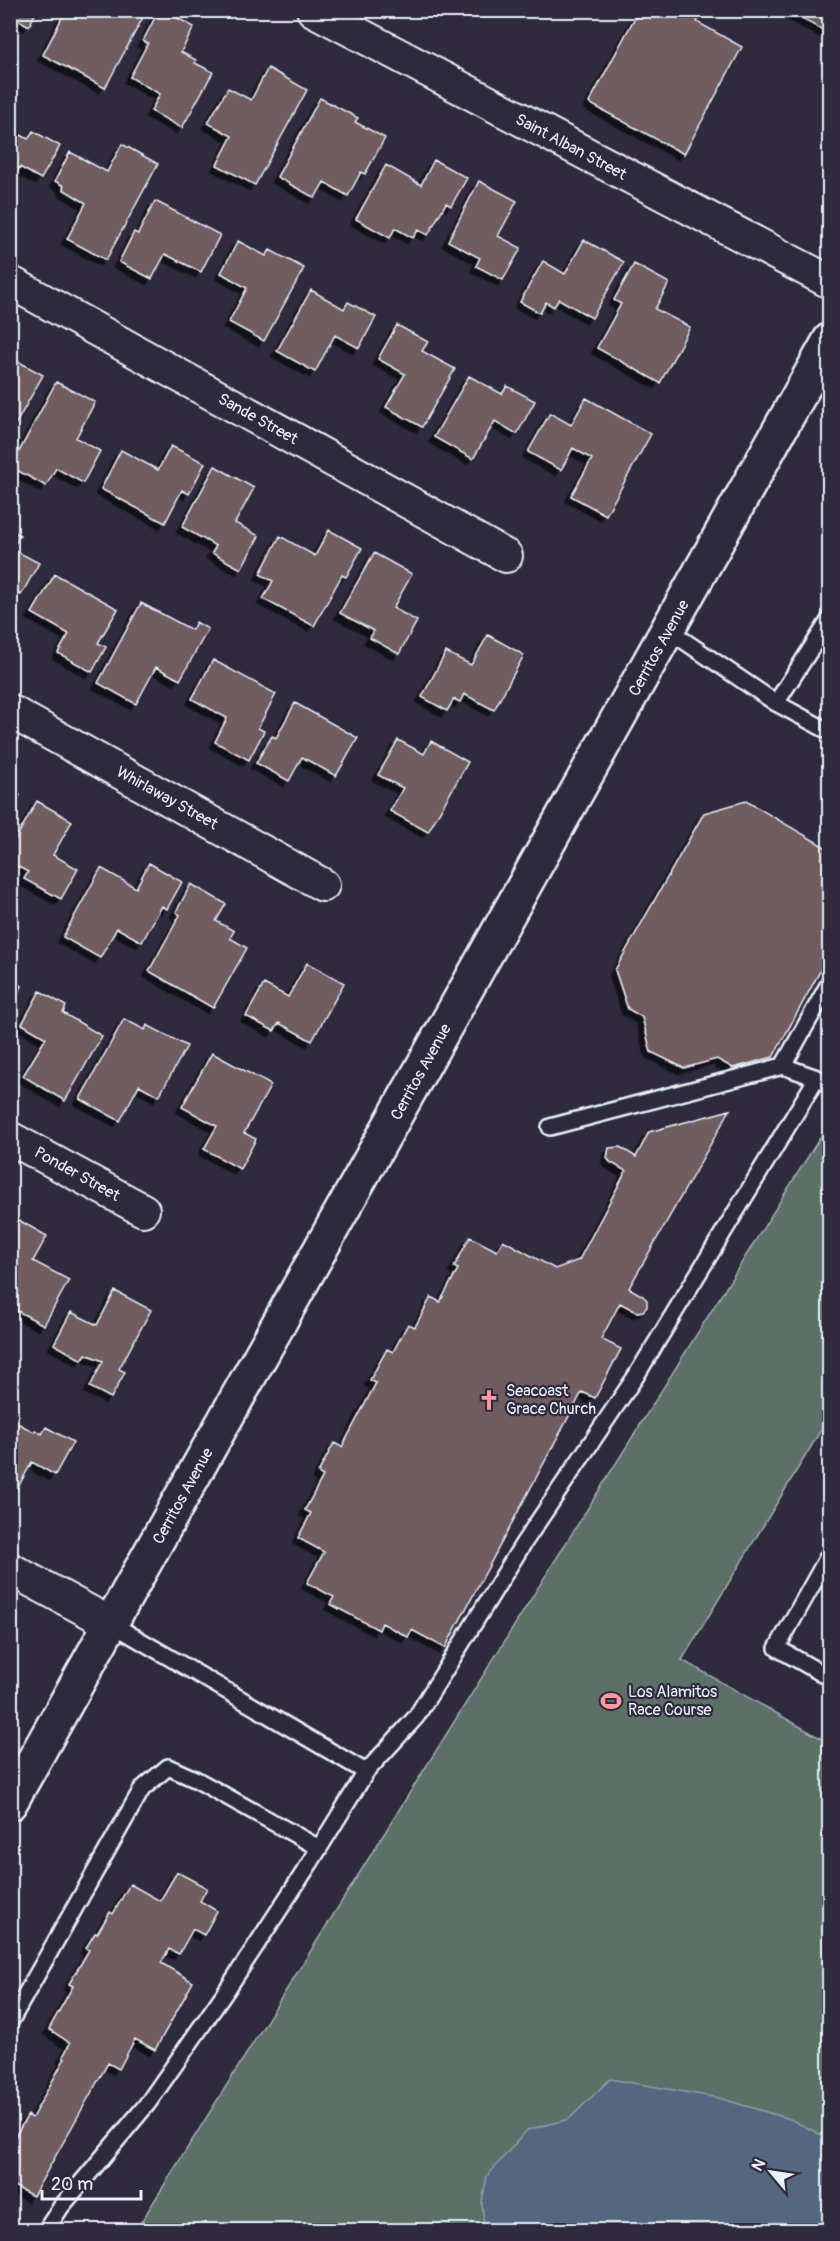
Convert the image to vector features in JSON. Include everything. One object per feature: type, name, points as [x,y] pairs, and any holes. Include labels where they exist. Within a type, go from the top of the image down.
[{"type":"main road","name":"Cerritos Avenue","points":[[10,1803],[830,340]]},
{"type":"street","name":"Saint Alban Street","points":[[313,10],[830,282]]},
{"type":"street","name":"Sande Street","points":[[10,282],[506,555]]},
{"type":"street","name":"Whirlaway Street","points":[[10,711],[323,885]]},
{"type":"street","name":"Ponder Street","points":[[10,1138],[143,1210]]},
{"type":"street","points":[[10,1569],[112,1624]]},
{"type":"lane","points":[[776,703],[830,619]]},
{"type":"lane","points":[[668,630],[776,703],[830,732]]},
{"type":"lane","points":[[783,1066],[830,982]]},
{"type":"lane","points":[[46,2230],[62,2207],[148,2103],[226,1991],[320,1848],[366,1772],[416,1717],[523,1544],[636,1376],[823,1082],[783,1066],[550,1126]]},
{"type":"lane","points":[[828,1559],[777,1648],[830,1678]]},
{"type":"lane","points":[[112,1624],[366,1772]]},
{"type":"lane","points":[[10,2022],[142,1789],[168,1767],[197,1780],[320,1848]]},
{"type":"green space","name":"Los Alamitos Race Course","points":[[829,1123],[829,1417],[682,1660],[829,1743],[829,2230],[136,2230]]},
{"type":"water","points":[[610,2079],[719,2098],[790,2119],[829,2139],[829,2230],[484,2230],[482,2202],[487,2176],[527,2130],[569,2119]]},
{"type":"building","points":[[10,10],[37,10],[29,26],[10,15]]},
{"type":"building","points":[[66,10],[79,10],[91,17],[94,10],[147,10],[105,88],[43,55]]},
{"type":"building","points":[[159,10],[194,27],[181,52],[196,60],[195,63],[213,72],[182,128],[151,111],[160,94],[130,77],[148,43],[143,41]]},
{"type":"building","points":[[639,10],[703,10],[697,22],[742,47],[684,154],[589,103]]},
{"type":"building","points":[[786,10],[830,10],[830,34]]},
{"type":"building","points":[[268,68],[307,90],[255,185],[217,165],[232,136],[208,123],[228,88],[251,100]]},
{"type":"building","points":[[320,98],[358,118],[355,122],[385,138],[365,174],[361,172],[348,196],[324,182],[315,198],[277,177]]},
{"type":"building","points":[[10,129],[28,139],[33,131],[60,146],[41,179],[20,167],[10,183]]},
{"type":"building","points":[[122,144],[158,164],[106,260],[67,239],[86,203],[63,189],[64,186],[55,181],[70,152],[107,172]]},
{"type":"building","points":[[434,160],[467,178],[451,206],[446,203],[428,235],[418,230],[413,238],[395,228],[390,238],[356,219],[386,165],[421,185]]},
{"type":"building","points":[[479,181],[517,201],[498,236],[521,248],[503,280],[476,266],[480,258],[448,241]]},
{"type":"building","points":[[155,201],[220,235],[201,272],[165,254],[152,279],[119,262],[134,232],[138,234]]},
{"type":"building","points":[[584,240],[624,262],[592,318],[559,299],[554,307],[546,302],[540,313],[520,302],[543,261],[565,274]]},
{"type":"building","points":[[238,241],[266,256],[270,250],[304,268],[264,341],[229,322],[247,288],[221,273]]},
{"type":"building","points":[[634,264],[669,283],[655,309],[690,327],[660,383],[597,348],[621,304],[614,300]]},
{"type":"building","points":[[311,290],[344,309],[348,302],[376,317],[359,348],[335,335],[315,372],[277,351]]},
{"type":"building","points":[[397,325],[428,342],[422,351],[455,369],[422,427],[386,407],[405,374],[378,359]]},
{"type":"building","points":[[10,357],[43,375],[10,434]]},
{"type":"building","points":[[469,376],[502,394],[507,386],[535,401],[517,434],[495,421],[473,459],[434,437]]},
{"type":"building","points":[[56,382],[95,402],[76,438],[100,451],[83,483],[56,468],[46,486],[11,467]]},
{"type":"building","points":[[586,398],[651,434],[606,515],[571,496],[592,459],[573,448],[561,470],[528,452],[550,413],[571,425]]},
{"type":"building","points":[[171,446],[205,463],[189,494],[182,490],[165,523],[101,489],[121,450],[158,470]]},
{"type":"building","points":[[215,466],[254,488],[235,523],[259,536],[241,569],[212,553],[216,546],[182,527]]},
{"type":"building","points":[[10,530],[20,535],[12,549],[39,563],[21,595],[10,590]]},
{"type":"building","points":[[329,530],[362,548],[346,577],[342,575],[314,626],[263,599],[273,581],[260,574],[280,536],[315,556]]},
{"type":"building","points":[[374,553],[412,574],[393,608],[417,621],[399,654],[370,638],[374,631],[340,613]]},
{"type":"building","points":[[55,574],[118,609],[98,643],[106,647],[92,672],[58,653],[69,634],[32,613]]},
{"type":"building","points":[[141,603],[192,630],[196,622],[208,629],[180,680],[156,667],[136,704],[98,683]]},
{"type":"building","points":[[488,635],[524,655],[494,710],[464,694],[460,702],[454,699],[447,711],[422,697],[446,652],[471,665]]},
{"type":"building","points":[[213,660],[276,694],[258,728],[264,731],[249,760],[215,742],[227,718],[192,699]]},
{"type":"building","points":[[295,703],[358,738],[336,776],[302,757],[289,781],[256,763],[272,736],[276,738]]},
{"type":"building","points":[[398,740],[424,754],[431,741],[468,762],[428,832],[390,811],[403,788],[378,775]]},
{"type":"building","points":[[10,790],[20,795],[10,812]]},
{"type":"building","points":[[37,801],[72,821],[53,855],[78,869],[61,899],[24,879],[28,872],[10,862],[10,849]]},
{"type":"building","points":[[746,801],[830,850],[830,953],[773,1057],[733,1068],[717,1059],[684,1068],[651,1052],[642,1017],[628,1009],[615,970],[704,813]]},
{"type":"building","points":[[149,863],[182,882],[167,909],[162,906],[142,942],[117,928],[100,958],[63,937],[101,868],[136,888]]},
{"type":"building","points":[[191,884],[226,904],[216,921],[234,931],[230,938],[247,948],[213,1008],[149,971],[180,915],[176,912]]},
{"type":"building","points":[[307,963],[344,983],[312,1041],[279,1023],[274,1031],[246,1016],[264,984],[288,997]]},
{"type":"building","points":[[10,980],[22,986],[10,1007]]},
{"type":"building","points":[[40,991],[66,1006],[63,1013],[102,1036],[65,1101],[23,1076],[46,1038],[22,1024]]},
{"type":"building","points":[[124,1019],[145,1030],[147,1025],[187,1046],[159,1096],[139,1085],[120,1121],[80,1099]]},
{"type":"building","points":[[212,1053],[271,1085],[244,1133],[256,1139],[240,1169],[204,1149],[217,1126],[182,1107]]},
{"type":"building","points":[[730,1110],[629,1288],[647,1300],[647,1307],[637,1312],[620,1303],[601,1339],[621,1349],[595,1398],[582,1392],[445,1648],[412,1630],[408,1637],[382,1623],[379,1630],[330,1604],[334,1597],[307,1583],[324,1552],[298,1538],[311,1513],[305,1510],[323,1476],[318,1473],[334,1443],[342,1447],[376,1383],[370,1380],[387,1349],[393,1352],[408,1324],[415,1327],[431,1297],[440,1302],[458,1269],[454,1267],[470,1237],[497,1251],[503,1240],[555,1269],[579,1260],[626,1171],[607,1158],[609,1148],[620,1147],[636,1157],[649,1132]]},
{"type":"building","points":[[13,1217],[47,1236],[33,1261],[69,1280],[44,1325],[10,1307],[10,1221]]},
{"type":"building","points":[[115,1291],[151,1310],[119,1369],[125,1372],[111,1398],[90,1387],[103,1361],[86,1354],[82,1360],[54,1344],[71,1312],[97,1325]]},
{"type":"building","points":[[10,1419],[42,1434],[46,1427],[73,1442],[55,1475],[32,1462],[12,1498]]},
{"type":"building","points":[[177,1872],[207,1888],[200,1901],[217,1911],[204,1935],[193,1929],[179,1954],[169,1949],[161,1963],[193,1982],[155,2050],[135,2039],[119,2069],[108,2063],[33,2196],[10,2184],[10,2145],[28,2115],[32,2118],[65,2058],[63,2057],[70,2043],[49,2029],[73,1986],[69,1984],[89,1950],[86,1948],[95,1933],[97,1934],[110,1912],[113,1914],[130,1884],[160,1901]]},
{"type":"place","name":"Seacoast Grace Church","points":[[489,1400]]},
{"type":"place","name":"Los Alamitos Race Course","points":[[611,1701]]}]
